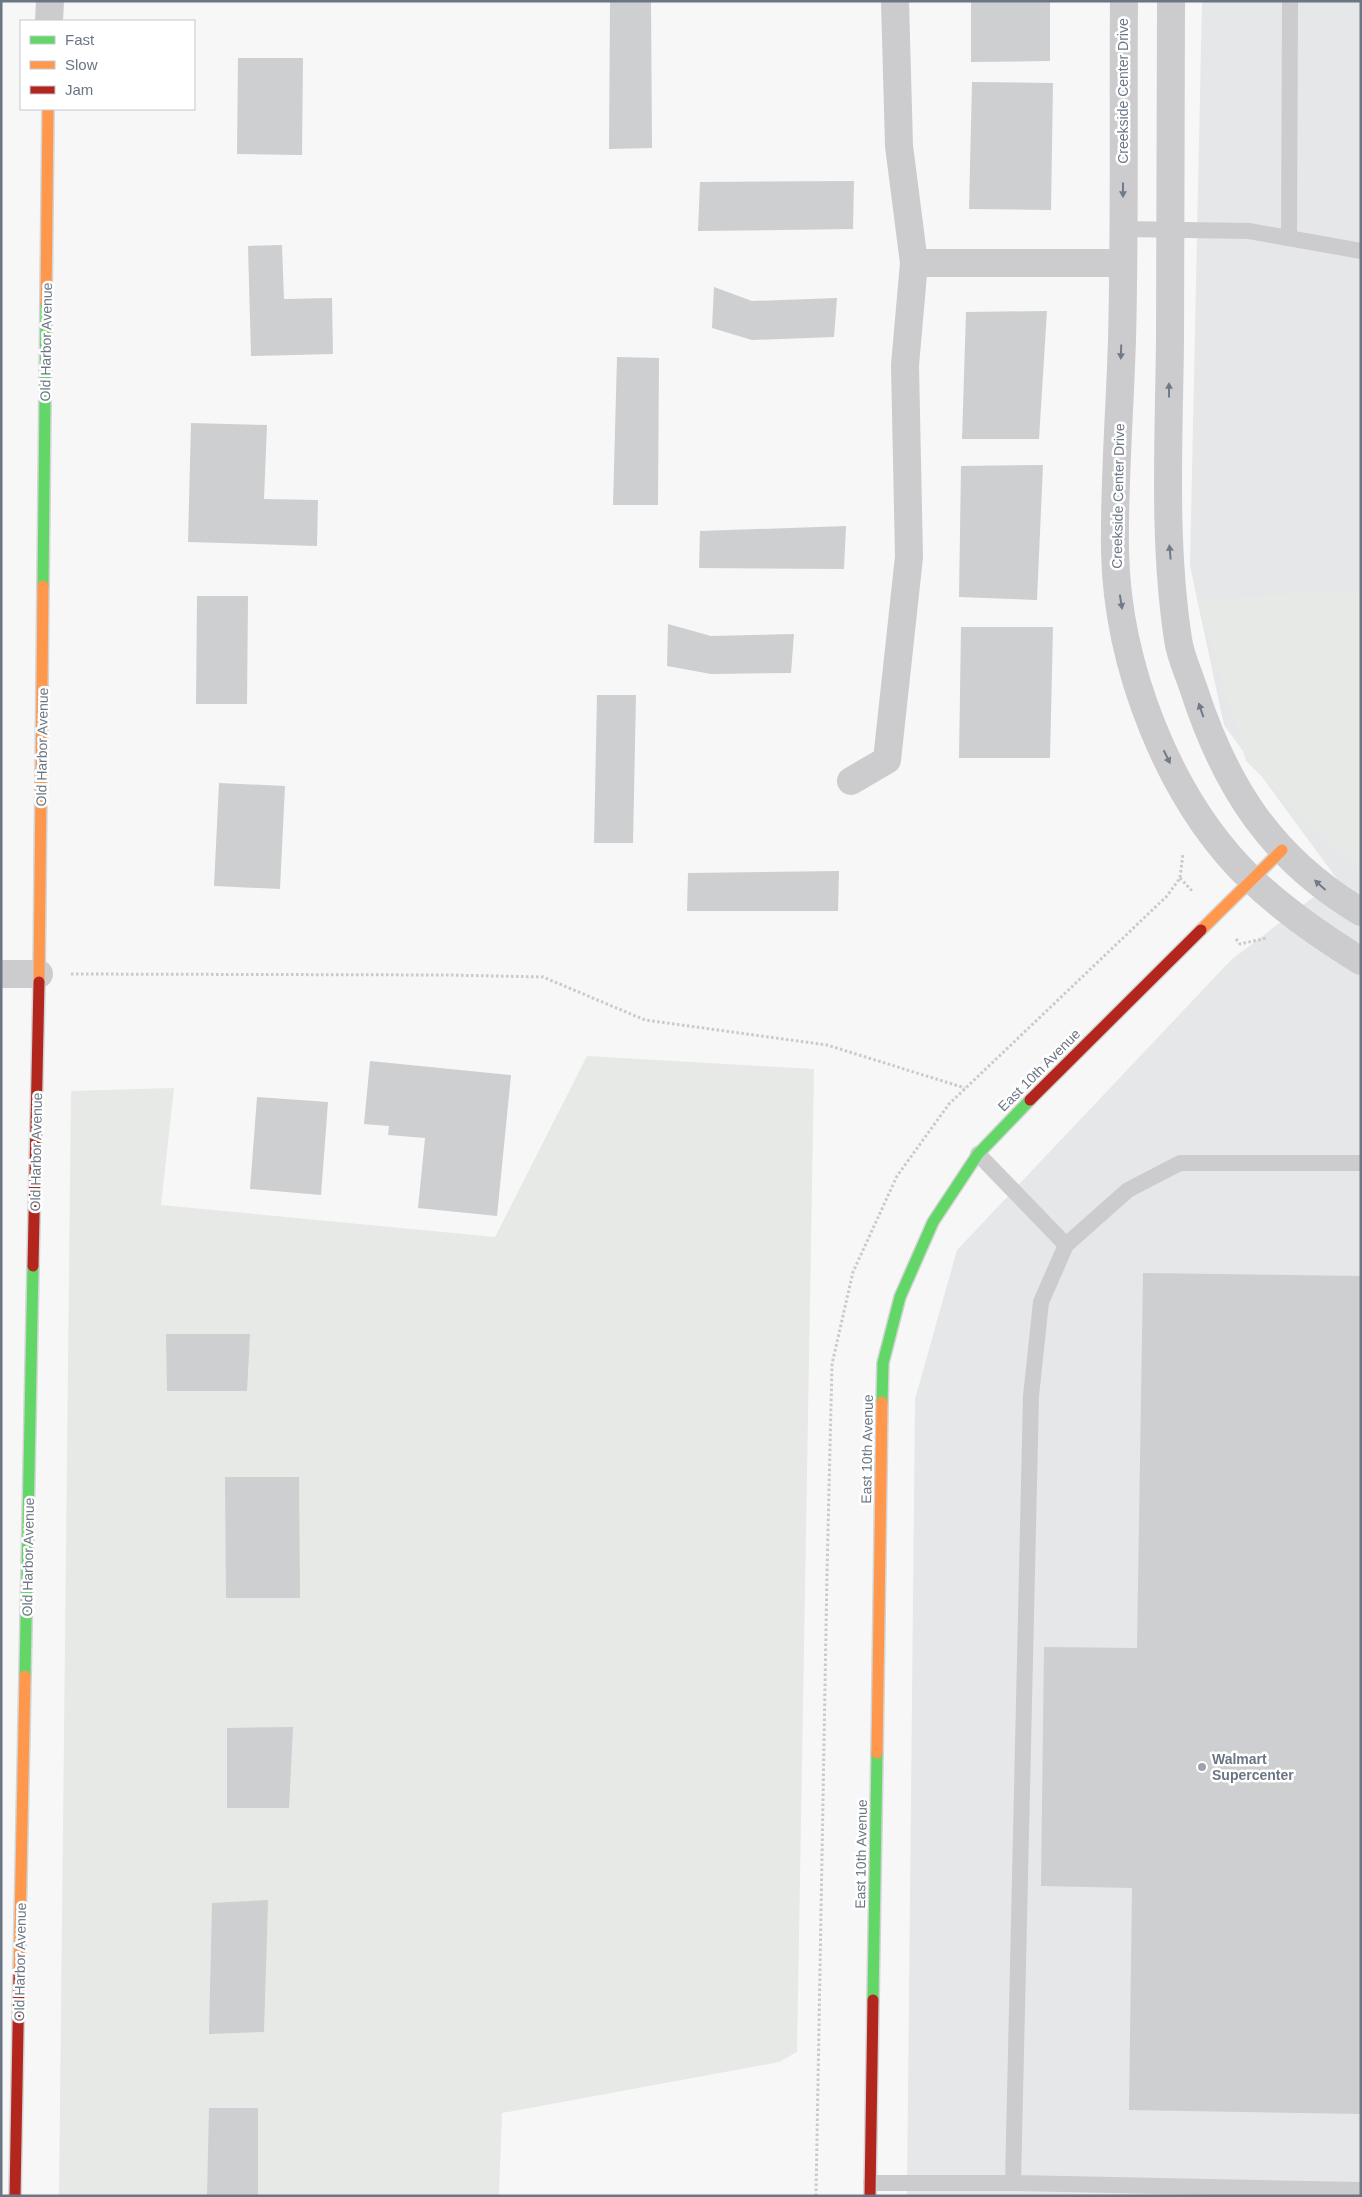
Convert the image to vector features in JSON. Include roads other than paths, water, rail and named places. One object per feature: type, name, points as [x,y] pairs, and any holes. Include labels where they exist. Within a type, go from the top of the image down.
[{"type":"street","points":[[49,20],[50,1]]},
{"type":"street","points":[[851,781],[887,760],[909,556],[905,365],[914,262],[900,146],[895,1]]},
{"type":"street","name":"Creekside Center Drive","points":[[1124,1],[1122,263],[1115,551],[1127,644],[1145,703],[1166,756],[1191,802],[1222,847],[1251,879],[1321,936],[1361,960]]},
{"type":"street","points":[[1171,1],[1168,527],[1178,641],[1203,718],[1228,774],[1255,818],[1282,850],[1329,893],[1361,912]]},
{"type":"street","name":"Old Harbor Avenue","points":[[15,2196],[39,974],[48,110]]},
{"type":"street","points":[[914,262],[1122,263]]},
{"type":"street","name":"East 10th Avenue","points":[[870,2190],[883,1363],[900,1297],[933,1222],[978,1154],[1282,850]]},
{"type":"street","points":[[1,974],[39,974]]},
{"type":"lane","points":[[1289,238],[1290,1]]},
{"type":"lane","points":[[1122,229],[1249,231],[1361,251]]},
{"type":"lane","points":[[978,1154],[1066,1245]]},
{"type":"lane","points":[[1013,2183],[1030,1396],[1041,1302],[1066,1245],[1128,1190],[1180,1164],[1361,1163]]},
{"type":"lane","points":[[870,2190],[1013,2183],[1361,2190]]},
{"type":"place","name":"Walmart Supercenter","points":[[1202,1767]]}]
